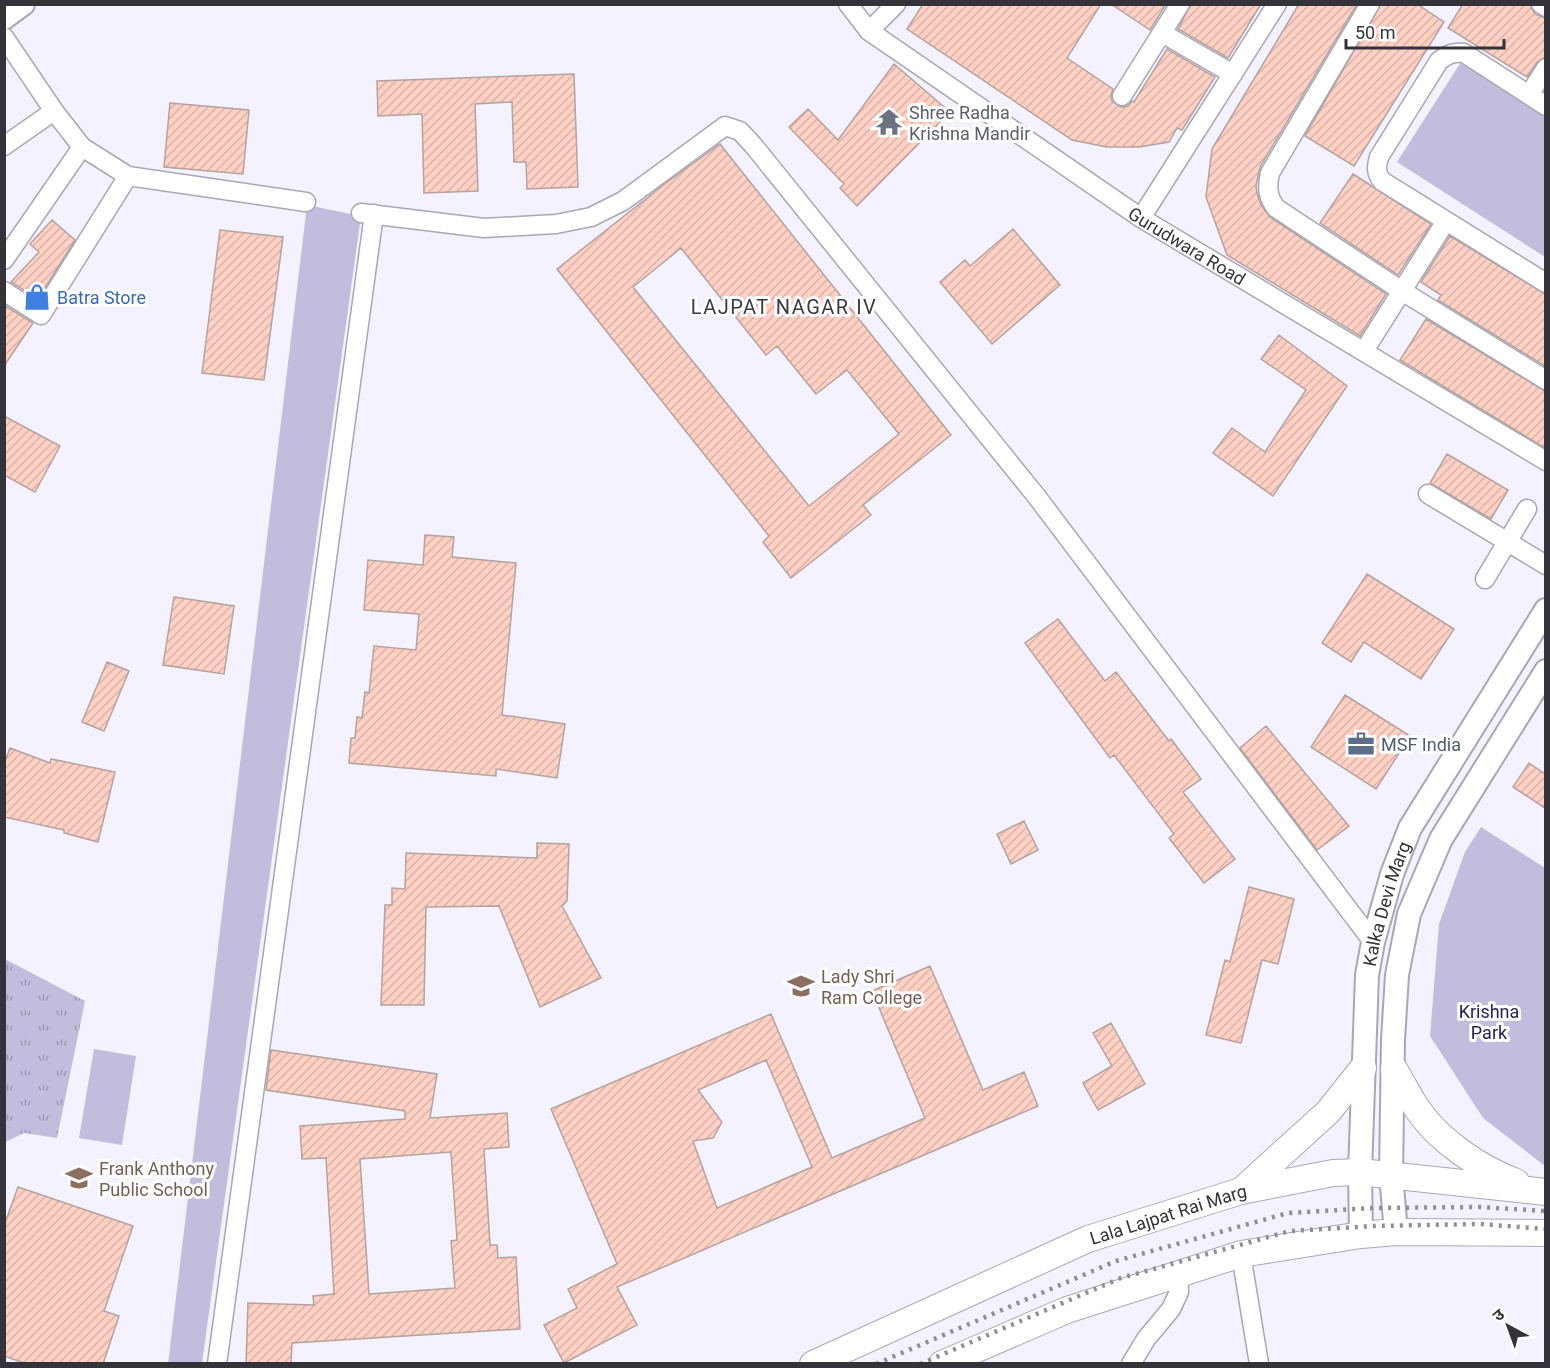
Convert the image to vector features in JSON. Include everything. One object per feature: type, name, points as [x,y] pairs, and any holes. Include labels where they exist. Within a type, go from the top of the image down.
[{"type":"main road","points":[[1241,1191],[1329,1112],[1363,1068]]},
{"type":"main road","points":[[1394,1069],[1419,1112],[1454,1148],[1496,1175],[1544,1192]]},
{"type":"main road","name":"Lala Lajpat Rai Marg","points":[[813,1364],[1088,1239],[1241,1191],[1333,1173],[1360,1172],[1544,1192]]},
{"type":"main road","points":[[942,1364],[1067,1310],[1241,1254],[1361,1235],[1396,1232],[1545,1233]]},
{"type":"street","points":[[4,18],[23,4]]},
{"type":"street","name":"Gurudwara Road","points":[[848,4],[869,32],[1141,218],[1545,461]]},
{"type":"street","points":[[869,32],[896,4]]},
{"type":"street","points":[[1122,96],[1180,4]]},
{"type":"street","points":[[1141,218],[1277,4]]},
{"type":"street","points":[[1370,4],[1270,173],[1267,186],[1269,199],[1276,208],[1402,291],[1545,380]]},
{"type":"street","points":[[1541,4],[1545,7]]},
{"type":"street","points":[[1162,33],[1233,74]]},
{"type":"street","points":[[4,37],[54,111],[82,147],[128,176],[306,202]]},
{"type":"street","points":[[1545,106],[1464,53],[1454,52],[1439,62],[1379,157],[1377,174],[1383,181],[1545,283]]},
{"type":"street","points":[[1529,95],[1545,68]]},
{"type":"street","points":[[4,146],[54,111]]},
{"type":"street","points":[[217,1364],[368,213],[484,228],[556,224],[591,217],[623,201],[725,126],[740,131],[761,154],[1037,497],[1373,942]]},
{"type":"street","points":[[4,260],[82,147]]},
{"type":"street","points":[[4,291],[41,315],[128,176]]},
{"type":"street","points":[[1364,351],[1446,221]]},
{"type":"street","points":[[1428,494],[1545,565]]},
{"type":"street","points":[[1485,579],[1527,509]]},
{"type":"street","name":"Kalka Devi Marg","points":[[1361,1235],[1360,1172],[1367,975],[1373,942],[1392,874],[1410,828],[1545,610]]},
{"type":"street","name":"Kalka Devi Marg","points":[[1396,1232],[1391,1175],[1393,1040],[1397,975],[1409,914],[1441,839],[1545,671]]},
{"type":"street","points":[[1364,1038],[1393,1040]]},
{"type":"street","points":[[1241,1254],[1259,1364]]},
{"type":"street","points":[[1131,1364],[1146,1339],[1171,1309],[1179,1292],[1178,1273]]},
{"type":"green space","points":[[1461,62],[1545,116],[1545,257],[1397,162]]},
{"type":"green space","points":[[307,205],[361,216],[202,1363],[168,1364]]},
{"type":"green space","name":"Krishna Park","points":[[1481,827],[1545,868],[1545,1166],[1483,1118],[1430,1036],[1439,924],[1465,852]]},
{"type":"green space","points":[[5,959],[85,1001],[57,1138],[24,1133],[5,1142]]},
{"type":"green space","points":[[94,1049],[136,1056],[122,1145],[79,1138]]},
{"type":"building","points":[[923,4],[1101,4],[1067,58],[1113,89],[1112,101],[1121,107],[1134,102],[1167,49],[1215,77],[1182,130],[1177,128],[1169,142],[1139,147],[1107,147],[1072,140],[907,29]]},
{"type":"building","points":[[1111,4],[1166,4],[1150,30]]},
{"type":"building","points":[[1191,4],[1261,4],[1228,58],[1178,29]]},
{"type":"building","points":[[1299,4],[1357,4],[1260,167],[1257,193],[1261,205],[1270,217],[1386,294],[1360,336],[1227,255],[1206,197],[1212,149]]},
{"type":"building","points":[[1381,4],[1417,4],[1444,22],[1354,166],[1305,136]]},
{"type":"building","points":[[1463,4],[1530,5],[1535,14],[1545,18],[1545,57],[1537,62],[1527,77],[1448,28]]},
{"type":"building","points":[[894,64],[950,112],[857,206],[840,188],[844,184],[789,127],[808,109],[838,140]]},
{"type":"building","points":[[574,74],[578,187],[527,189],[526,162],[514,162],[512,102],[475,104],[478,191],[424,193],[422,114],[378,116],[377,81]]},
{"type":"building","points":[[170,103],[249,110],[243,174],[164,167]]},
{"type":"building","points":[[720,144],[951,435],[863,505],[871,515],[791,578],[763,542],[769,536],[557,269],[666,183]],"holes":[[[681,248],[766,355],[777,346],[816,394],[847,370],[899,434],[809,506],[633,287]]]},
{"type":"building","points":[[1353,174],[1431,224],[1398,275],[1320,223]]},
{"type":"building","points":[[52,220],[75,240],[38,299],[11,282],[39,252],[30,244]]},
{"type":"building","points":[[1013,229],[1060,285],[992,344],[940,282],[965,260],[970,266]]},
{"type":"building","points":[[220,230],[283,237],[264,380],[202,373]]},
{"type":"building","points":[[1450,236],[1545,294],[1545,366],[1438,300],[1441,295],[1421,282]]},
{"type":"building","points":[[4,305],[33,323],[4,366]]},
{"type":"building","points":[[1426,319],[1545,391],[1545,448],[1400,360]]},
{"type":"building","points":[[1279,335],[1347,386],[1273,496],[1213,453],[1232,428],[1265,452],[1306,390],[1261,359]]},
{"type":"building","points":[[4,416],[60,446],[35,492],[4,475]]},
{"type":"building","points":[[1447,454],[1508,490],[1491,519],[1430,483]]},
{"type":"building","points":[[425,535],[454,537],[452,557],[516,563],[502,715],[565,724],[557,778],[496,769],[496,776],[349,763],[351,738],[355,738],[357,717],[362,718],[365,692],[369,693],[374,646],[416,650],[419,614],[364,610],[368,560],[423,565]]},
{"type":"building","points":[[1367,574],[1454,629],[1421,679],[1364,642],[1351,662],[1322,643]]},
{"type":"building","points":[[174,597],[234,606],[224,674],[163,665]]},
{"type":"building","points":[[1058,619],[1105,681],[1116,672],[1201,779],[1183,792],[1235,859],[1204,883],[1169,838],[1174,834],[1114,755],[1110,758],[1025,643]]},
{"type":"building","points":[[107,662],[129,671],[104,731],[82,722]]},
{"type":"building","points":[[1345,695],[1410,736],[1376,789],[1311,747]]},
{"type":"building","points":[[1266,726],[1349,826],[1317,850],[1240,748]]},
{"type":"building","points":[[10,748],[50,763],[51,759],[115,772],[98,842],[64,833],[64,830],[4,817],[4,764]]},
{"type":"building","points":[[1529,763],[1545,774],[1545,808],[1513,787]]},
{"type":"building","points":[[1024,821],[1038,850],[1011,864],[997,834]]},
{"type":"building","points":[[537,843],[569,844],[567,901],[562,906],[601,978],[540,1007],[499,906],[426,907],[424,1005],[381,1005],[385,905],[392,905],[392,888],[405,889],[406,853],[537,858]]},
{"type":"building","points":[[1249,887],[1294,899],[1278,964],[1262,960],[1241,1043],[1206,1035],[1225,960],[1230,962]]},
{"type":"building","points":[[930,966],[983,1090],[1024,1072],[1038,1106],[617,1287],[637,1325],[564,1363],[544,1325],[577,1308],[568,1289],[617,1264],[551,1109],[771,1014],[832,1158],[925,1118],[872,991]],"holes":[[[766,1060],[812,1167],[717,1208],[693,1141],[713,1138],[722,1122],[698,1090]]]},
{"type":"building","points":[[1111,1023],[1145,1084],[1098,1110],[1083,1083],[1112,1066],[1093,1033]]},
{"type":"building","points":[[271,1050],[437,1074],[430,1118],[507,1113],[509,1147],[484,1149],[490,1245],[497,1245],[498,1258],[516,1257],[520,1329],[292,1343],[291,1364],[246,1364],[248,1303],[314,1305],[313,1296],[334,1294],[326,1158],[302,1159],[300,1126],[405,1119],[405,1111],[266,1090]],"holes":[[[451,1152],[457,1240],[451,1241],[455,1288],[369,1294],[360,1159]]]},
{"type":"building","points":[[18,1187],[133,1226],[104,1311],[119,1316],[103,1364],[27,1364],[4,1356],[4,1226]]},
{"type":"railway","points":[[876,1364],[1116,1261],[1288,1213],[1374,1208],[1480,1207],[1546,1211]]},
{"type":"railway","points":[[920,1364],[1121,1278],[1290,1231],[1374,1226],[1480,1224],[1546,1229]]},
{"type":"place","name":"Shree Radha Krishna Mandir","points":[[889,122]]},
{"type":"place","name":"Batra Store","points":[[37,297]]},
{"type":"place","name":"MSF India","points":[[1361,744]]},
{"type":"place","name":"Lady Shri Ram College","points":[[801,986]]},
{"type":"place","name":"Frank Anthony Public School","points":[[79,1178]]},
{"type":"district","name":"LAJPAT NAGAR IV","points":[[784,307]]}]
